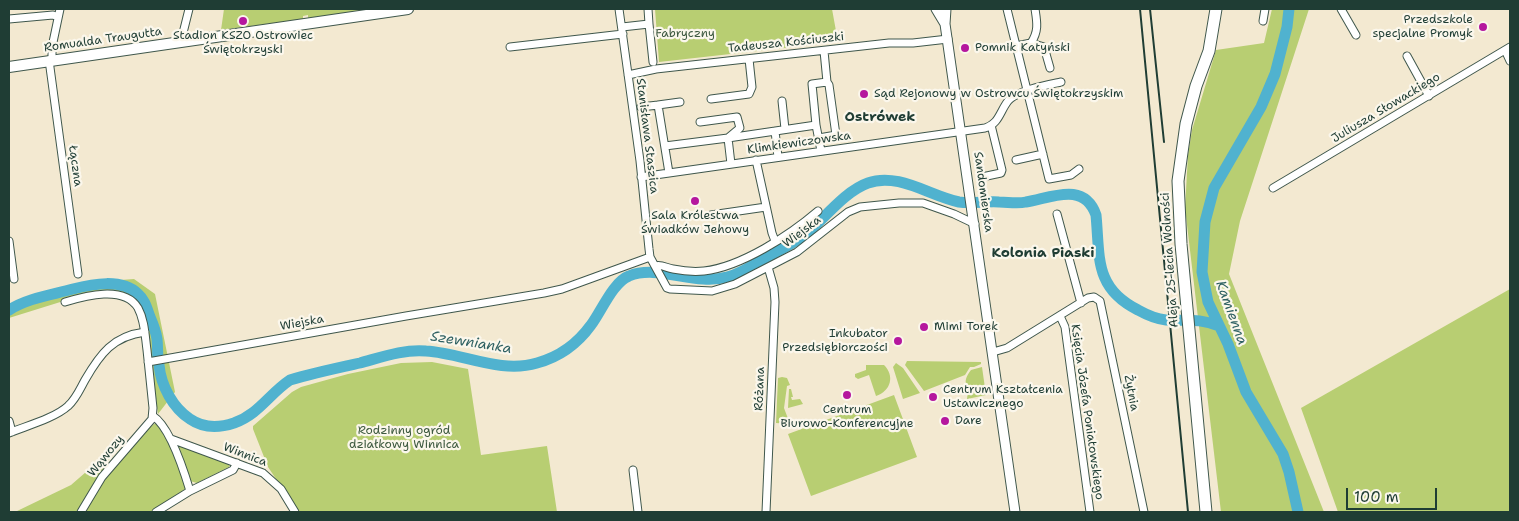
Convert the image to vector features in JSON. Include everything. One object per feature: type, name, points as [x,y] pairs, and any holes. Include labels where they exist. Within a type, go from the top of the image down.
[{"type":"main road","name":"Romualda Traugutta","points":[[9,67],[408,9]]},
{"type":"main road","name":"Aleja 25-lecia Wolności","points":[[1206,512],[1180,223],[1178,181],[1186,124],[1196,86],[1209,51],[1216,9]]},
{"type":"street","name":"Łączna","points":[[60,9],[51,60],[78,274]]},
{"type":"street","points":[[181,41],[189,9]]},
{"type":"street","name":"Stanisława Staszica","points":[[617,9],[628,75],[650,257]]},
{"type":"street","points":[[648,9],[653,62]]},
{"type":"street","name":"Sandomierska","points":[[936,9],[945,24]]},
{"type":"street","name":"Sandomierska","points":[[946,9],[945,24],[1015,512]]},
{"type":"street","points":[[1007,9],[1049,179],[1071,175],[1079,169]]},
{"type":"street","points":[[1031,43],[1038,30],[1034,9]]},
{"type":"street","points":[[1263,21],[1265,9]]},
{"type":"street","points":[[1341,9],[1356,35]]},
{"type":"street","points":[[9,19],[58,17]]},
{"type":"street","points":[[510,47],[622,31],[649,24]]},
{"type":"street","name":"Tadeusza Kościuszki","points":[[628,75],[656,69],[889,43],[913,43],[948,39]]},
{"type":"street","points":[[1016,46],[1031,43],[1044,47],[1050,68]]},
{"type":"street","points":[[1508,48],[1510,61]]},
{"type":"street","name":"Juliusza Słowackiego","points":[[1272,188],[1508,48]]},
{"type":"street","points":[[819,138],[836,135],[824,51]]},
{"type":"street","points":[[1407,56],[1429,96]]},
{"type":"street","points":[[711,99],[749,94],[752,87],[749,59]]},
{"type":"street","points":[[821,151],[812,84],[827,82]]},
{"type":"street","points":[[982,177],[1000,173],[1002,170],[991,125],[999,118],[1008,101],[1027,92],[1061,82]]},
{"type":"street","points":[[782,100],[785,129]]},
{"type":"street","points":[[642,107],[680,102]]},
{"type":"street","points":[[658,105],[669,173]]},
{"type":"street","points":[[700,122],[737,117],[740,128],[728,138]]},
{"type":"street","points":[[665,146],[816,125]]},
{"type":"street","name":"Klimkiewiczowska","points":[[641,176],[961,131],[991,125]]},
{"type":"street","points":[[774,131],[778,157]]},
{"type":"street","points":[[728,138],[731,164]]},
{"type":"street","points":[[1016,160],[1043,154]]},
{"type":"street","points":[[756,160],[775,241]]},
{"type":"street","name":"Wiejska","points":[[148,362],[544,293],[562,289],[650,257],[665,285],[670,289],[712,291],[734,284],[797,252],[848,212],[860,207],[899,203],[923,204],[954,214],[975,224]]},
{"type":"street","points":[[711,215],[766,207]]},
{"type":"street","name":"Wiejska","points":[[655,266],[705,271],[729,265],[775,241],[803,223],[818,210]]},
{"type":"street","points":[[1057,214],[1081,303]]},
{"type":"street","points":[[9,241],[14,279]]},
{"type":"street","name":"Różana","points":[[766,512],[775,302],[774,288],[768,267]]},
{"type":"street","points":[[65,302],[87,296],[108,294],[126,298],[138,308],[145,332],[153,416],[171,439],[190,491]]},
{"type":"street","name":"Żytnia","points":[[1081,303],[1094,297],[1101,303],[1144,512]]},
{"type":"street","name":"Księcia Józefa Poniatowskiego","points":[[993,352],[1007,348],[1081,303]]},
{"type":"street","name":"Księcia Józefa Poniatowskiego","points":[[1060,316],[1065,327],[1090,512]]},
{"type":"street","points":[[9,421],[10,433],[67,407],[76,396],[96,362],[109,346],[145,332]]},
{"type":"street","name":"Wąwozy","points":[[81,512],[102,477],[153,416]]},
{"type":"street","name":"Winnica","points":[[171,439],[270,477],[281,489],[295,512]]},
{"type":"street","points":[[156,512],[190,491],[233,470],[237,463]]},
{"type":"street","points":[[633,470],[638,512]]},
{"type":"green space","name":"Stadion KSZO Ostrowiec Świętokrzyski","points":[[224,9],[359,9],[360,11],[308,18],[308,15],[303,16],[303,19],[221,30]]},
{"type":"green space","name":"Fabryczny","points":[[655,9],[832,9],[838,42],[659,62]]},
{"type":"green space","points":[[1272,9],[1309,9],[1240,221],[1229,274],[1324,512],[1221,512],[1185,208],[1188,155],[1192,130],[1216,50],[1264,43]]},
{"type":"green space","points":[[134,279],[155,294],[175,392],[158,414],[148,336],[143,315],[128,297],[86,294],[9,318],[9,305],[44,292],[80,283]]},
{"type":"green space","points":[[1510,289],[1510,512],[1338,512],[1301,408]]},
{"type":"green space","points":[[907,361],[981,362],[981,364],[970,367],[965,375],[924,391],[905,365]]},
{"type":"green space","name":"Rodzinny ogród działkowy Winnica","points":[[432,362],[468,369],[481,455],[547,446],[557,512],[298,512],[268,467],[253,426],[292,392],[301,387],[348,374],[401,363]]},
{"type":"green space","points":[[896,363],[903,368],[920,393],[903,399],[893,367]]},
{"type":"green space","points":[[866,365],[884,365],[890,374],[890,383],[881,394],[876,396],[869,375],[858,379],[855,377],[855,374],[866,370]]},
{"type":"green space","points":[[982,367],[986,395],[967,399],[966,378],[971,370]]},
{"type":"green space","points":[[778,378],[787,378],[790,385],[787,386],[784,408],[790,424],[776,423]]},
{"type":"green space","points":[[789,389],[791,389],[792,400],[800,399],[803,404],[788,408]]},
{"type":"green space","points":[[894,395],[917,457],[811,496],[788,434]]},
{"type":"green space","points":[[154,424],[157,424],[171,446],[186,486],[185,489],[152,512],[84,512],[116,465],[134,443]]},
{"type":"green space","points":[[178,445],[230,464],[229,467],[197,483],[190,481],[177,447]]},
{"type":"green space","points":[[109,452],[110,458],[78,512],[15,512],[71,485]]},
{"type":"waterway","name":"Kamienna","points":[[1289,9],[1287,27],[1275,74],[1261,107],[1214,188],[1205,222],[1202,272],[1208,302],[1228,344],[1246,392],[1283,454],[1298,512]]},
{"type":"waterway","name":"Szewnianka","points":[[9,310],[32,300],[89,285],[115,284],[131,289],[138,294],[146,305],[157,339],[162,381],[173,403],[195,422],[206,426],[223,426],[243,419],[290,380],[393,354],[426,351],[495,365],[523,366],[537,363],[560,353],[580,338],[623,279],[640,273],[652,272],[702,279],[732,276],[801,238],[843,199],[859,187],[879,180],[891,180],[964,203],[1023,203],[1066,194],[1084,198],[1091,205],[1096,215],[1099,258],[1106,281],[1113,292],[1141,312],[1155,318],[1199,321],[1219,326]]},
{"type":"railway","points":[[1140,9],[1188,512]]},
{"type":"railway","points":[[1150,9],[1164,142]]},
{"type":"place","name":"Stadion KSZO Ostrowiec Świętokrzyski","points":[[243,21]]},
{"type":"place","name":"Przedszkole specjalne Promyk","points":[[1483,27]]},
{"type":"place","name":"Pomnik Katyński","points":[[965,48]]},
{"type":"place","name":"Sąd Rejonowy w Ostrowcu Świętokrzyskim","points":[[864,94]]},
{"type":"place","name":"Sala Królestwa Świadków Jehowy","points":[[695,201]]},
{"type":"place","name":"Mimi Torek","points":[[924,327]]},
{"type":"place","name":"Inkubator Przedsiębiorczości","points":[[898,341]]},
{"type":"place","name":"Centrum Biurowo-Konferencyjne","points":[[847,395]]},
{"type":"place","name":"Centrum Kształcenia Ustawicznego","points":[[933,397]]},
{"type":"place","name":"Dare","points":[[945,421]]},
{"type":"district","name":"Ostrówek","points":[[880,117]]},
{"type":"district","name":"Kolonia Piaski","points":[[1043,253]]}]
